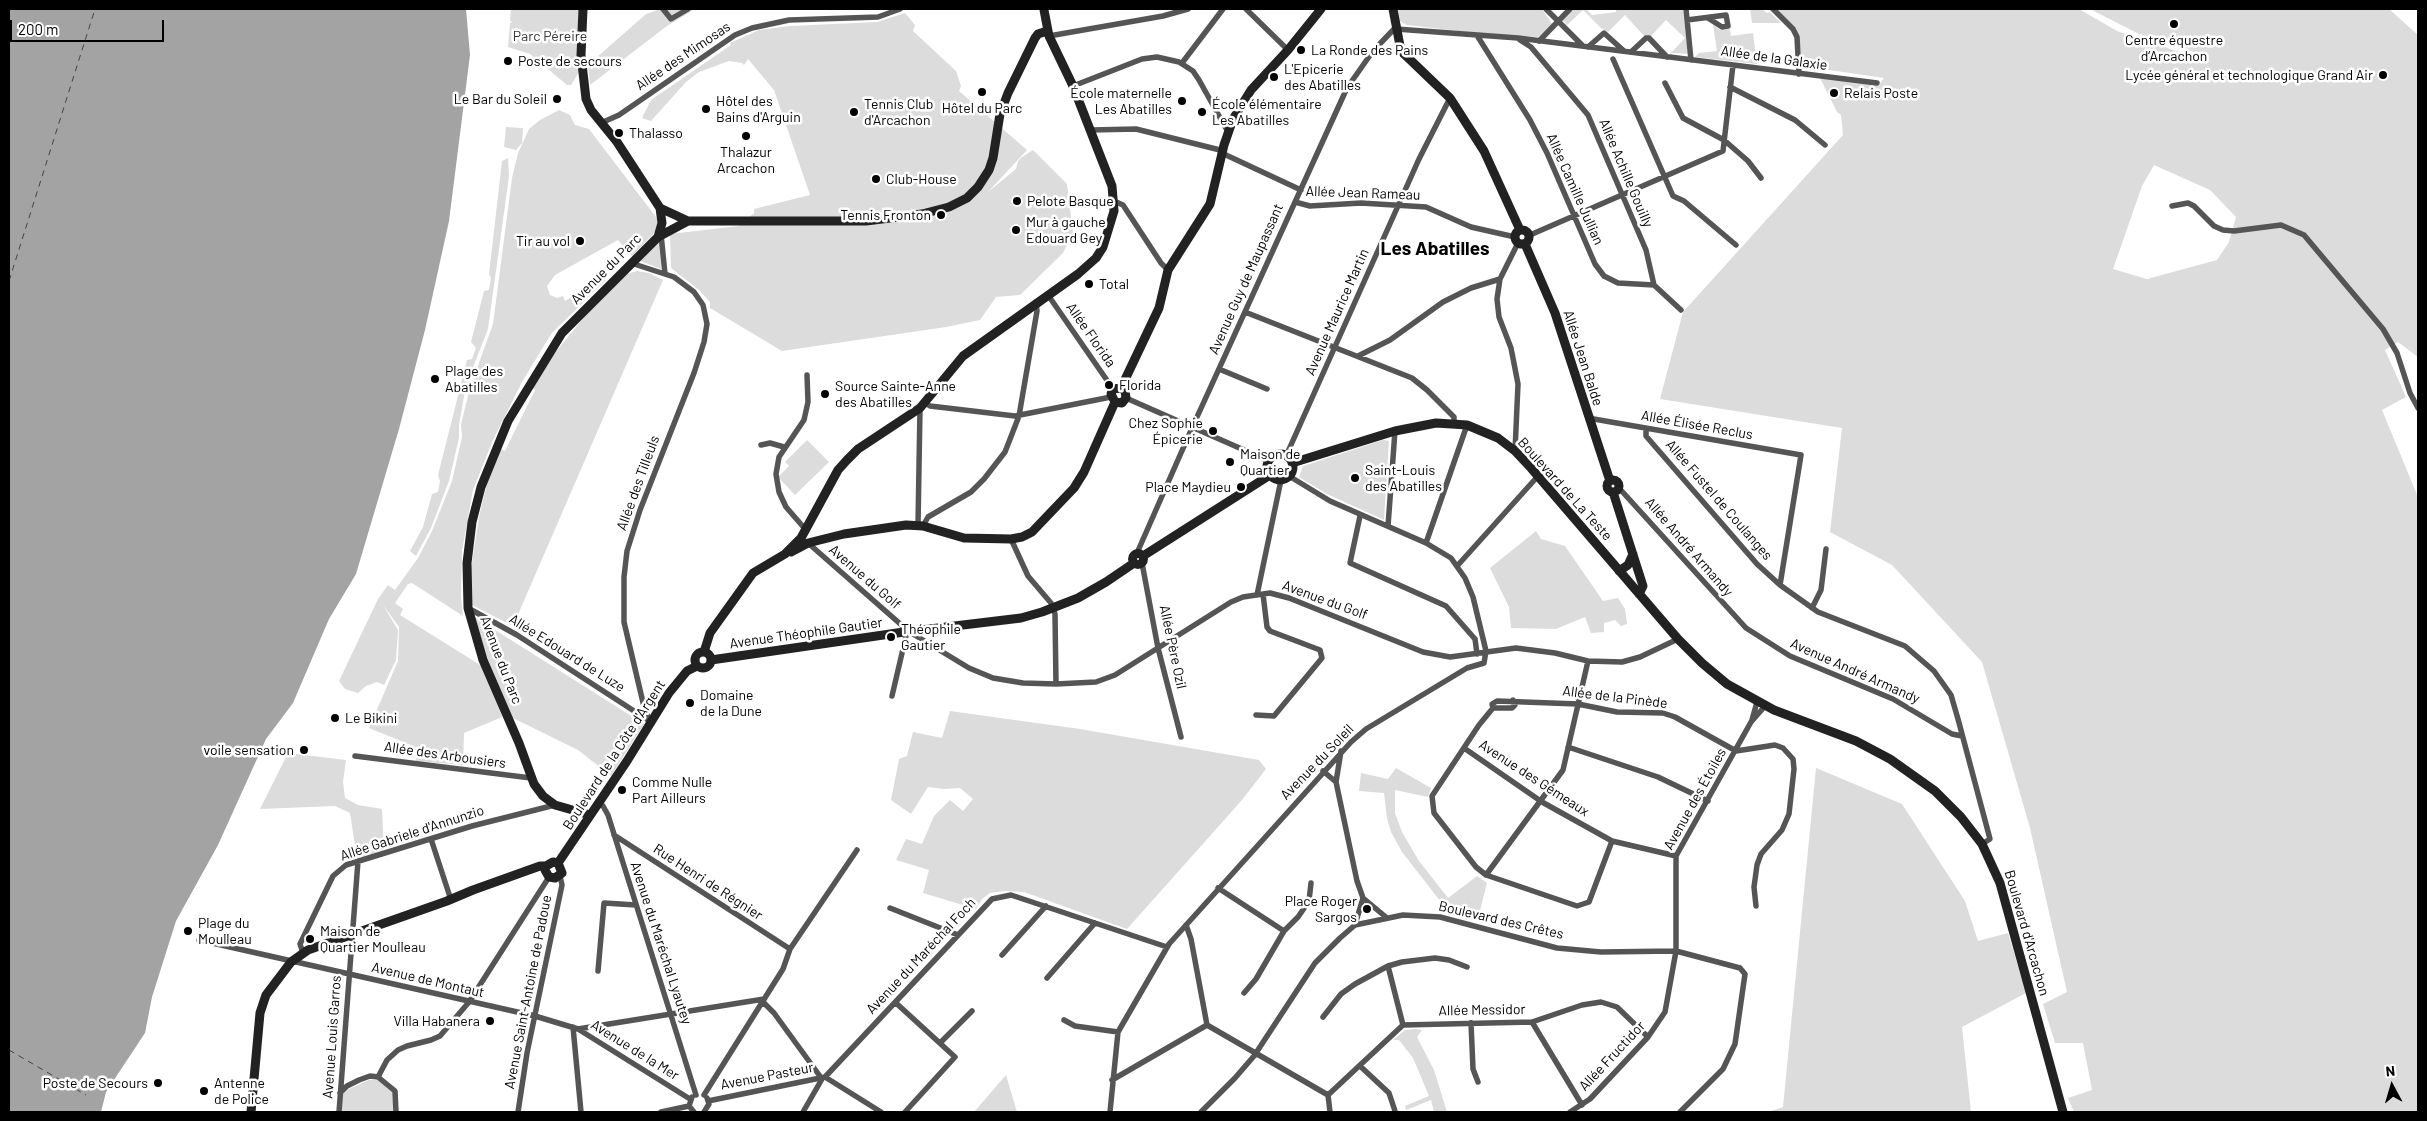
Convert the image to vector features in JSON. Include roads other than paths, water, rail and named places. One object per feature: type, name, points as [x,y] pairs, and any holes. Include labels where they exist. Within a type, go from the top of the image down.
[{"type":"main road","points":[[583,9],[581,55],[584,86],[591,110],[624,152],[660,208],[664,230]]},
{"type":"main road","points":[[704,652],[710,633],[753,573],[785,554],[802,548],[805,537],[838,470],[847,460],[858,449],[923,406],[963,356],[1036,302],[1078,274],[1096,258],[1108,235],[1114,200],[1112,186],[1073,86],[1058,53],[1046,33],[1042,18],[1044,9]]},
{"type":"main road","points":[[805,537],[920,525],[964,538],[1011,539],[1022,538],[1032,532],[1074,488],[1084,472],[1115,394],[1158,308],[1168,270],[1210,204],[1228,132],[1251,90],[1288,50],[1321,9]]},
{"type":"main road","name":"Allée Jean Balde","points":[[1394,9],[1401,51],[1450,98],[1484,151],[1520,239],[1555,313],[1610,481],[1617,482],[1616,490]]},
{"type":"main road","name":"Avenue du Parc","points":[[590,815],[555,805],[543,796],[531,778],[519,743],[483,660],[468,608],[467,563],[472,522],[486,472],[508,421],[562,333],[664,230],[688,221],[866,221],[922,214],[949,207],[967,198],[978,187],[989,170],[994,158],[1000,114],[1035,38],[1046,33]]},
{"type":"main road","name":"Avenue du Parc","points":[[660,208],[688,221]]},
{"type":"main road","points":[[664,230],[670,214]]},
{"type":"main road","points":[[1520,239],[1527,231],[1530,235]]},
{"type":"main road","points":[[1115,394],[1122,403],[1126,398]]},
{"type":"main road","name":"Boulevard de La Teste","points":[[1289,460],[1395,431],[1436,423],[1467,425],[1498,438],[1515,451],[1538,476],[1692,653]]},
{"type":"main road","points":[[1276,455],[1289,460],[1285,478],[1270,475],[1267,469],[1269,461],[1276,455]]},
{"type":"main road","name":"Avenue Théophile Gautier","points":[[711,660],[928,629],[1021,618],[1053,609],[1106,582],[1270,475]]},
{"type":"main road","points":[[1616,490],[1643,586],[1639,594]]},
{"type":"main road","points":[[1619,571],[1628,566],[1633,554]]},
{"type":"main road","points":[[704,652],[709,655],[711,660],[706,668],[696,666],[694,659],[696,655],[704,652]]},
{"type":"main road","name":"Boulevard d'Arcachon","points":[[1692,653],[1727,684],[1761,704],[1856,741],[1890,759],[1936,791],[1961,817],[1982,844],[1998,878],[2008,908],[2063,1112]]},
{"type":"main road","name":"Boulevard de la Côte d'Argent","points":[[558,863],[669,693],[687,672],[696,666]]},
{"type":"main road","points":[[252,1112],[260,1013],[266,995],[291,962],[303,953],[540,866],[546,866],[554,862],[558,863],[562,869],[560,876],[549,877],[545,870],[546,866]]},
{"type":"street","points":[[662,9],[670,19],[688,9]]},
{"type":"street","name":"Allée des Mimosas","points":[[601,123],[619,115],[734,35],[752,28],[788,20],[878,17],[900,9]]},
{"type":"street","points":[[1046,33],[1125,24],[1188,9]]},
{"type":"street","points":[[1182,63],[1223,9]]},
{"type":"street","points":[[1246,9],[1288,50]]},
{"type":"street","points":[[1546,9],[1586,47],[1604,33],[1624,52]]},
{"type":"street","points":[[1539,41],[1570,9]]},
{"type":"street","points":[[1686,9],[1692,60]]},
{"type":"street","points":[[1773,9],[1793,29],[1797,37],[1799,74]]},
{"type":"street","points":[[1687,20],[1708,18]]},
{"type":"street","points":[[1396,28],[1478,37],[1518,38]]},
{"type":"street","name":"Avenue Guy de Maupassant","points":[[1139,559],[1192,428],[1347,88],[1373,52],[1396,28]]},
{"type":"street","name":"Allée Camille Jullian","points":[[1478,37],[1530,120],[1595,264],[1604,276],[1618,283],[1633,285],[1654,284]]},
{"type":"street","name":"Allée de la Galaxie","points":[[1518,38],[1878,83]]},
{"type":"street","name":"Allée Achille Gouilly","points":[[1518,38],[1531,47],[1588,116],[1646,250],[1654,284]]},
{"type":"street","points":[[1631,52],[1646,38],[1649,38],[1667,57]]},
{"type":"street","points":[[1073,86],[1142,59],[1157,57],[1182,63],[1199,80],[1228,132]]},
{"type":"street","points":[[1613,59],[1673,196],[1684,201],[1736,245]]},
{"type":"street","points":[[1530,235],[1723,151],[1733,65]]},
{"type":"street","points":[[1665,84],[1683,118],[1724,140],[1748,161],[1761,178]]},
{"type":"street","points":[[1730,86],[1795,120],[1825,145]]},
{"type":"street","name":"Avenue Maurice Martin","points":[[1289,460],[1335,346],[1450,98]]},
{"type":"street","points":[[1090,130],[1136,129],[1222,152],[1301,190]]},
{"type":"street","points":[[1114,200],[1118,201],[1126,209],[1161,263],[1168,270]]},
{"type":"street","name":"Allée Jean Rameau","points":[[1295,202],[1310,206],[1361,203],[1426,207],[1471,228],[1520,239]]},
{"type":"street","points":[[2172,206],[2188,203],[2194,206],[2214,226],[2223,230],[2234,231],[2281,225],[2304,235],[2383,329],[2397,353],[2410,393],[2418,408]]},
{"type":"street","points":[[664,230],[665,274]]},
{"type":"street","points":[[1515,451],[1518,384],[1511,348],[1500,317],[1497,299],[1500,279],[1520,239]]},
{"type":"street","name":"Allée des Tilleuls","points":[[631,263],[674,278],[694,292],[703,304],[707,324],[704,342],[694,373],[640,510],[627,551],[624,577],[624,622],[643,702],[651,722]]},
{"type":"street","points":[[1358,356],[1390,340],[1443,302],[1471,288],[1500,279]]},
{"type":"street","points":[[1654,284],[1681,310]]},
{"type":"street","name":"Allée Florida","points":[[1048,295],[1115,394]]},
{"type":"street","points":[[920,525],[928,517],[971,492],[1005,452],[1019,416],[1037,310],[1036,302]]},
{"type":"street","points":[[1245,312],[1412,378],[1427,390],[1454,418],[1454,423]]},
{"type":"street","points":[[1219,370],[1267,389]]},
{"type":"street","name":"Avenue du Golf","points":[[808,375],[808,402],[804,420],[784,447],[779,457],[776,474],[779,492],[786,507],[805,537],[908,632],[969,668],[993,678],[1022,683],[1096,682],[1116,675],[1231,602],[1243,597],[1270,593],[1289,598],[1423,652],[1450,657],[1516,648],[1535,649],[1588,661],[1622,662],[1640,657],[1678,639]]},
{"type":"street","points":[[920,525],[923,406],[1019,416],[1115,394]]},
{"type":"street","points":[[1126,398],[1269,461]]},
{"type":"street","name":"Allée Élisée Reclus","points":[[1588,418],[1801,455],[1780,585]]},
{"type":"street","points":[[1426,543],[1467,425]]},
{"type":"street","name":"Allée Fustel de Coulanges","points":[[1646,428],[1646,436],[1756,564],[1780,585],[1812,608],[1898,642],[1926,663],[1951,695],[1990,839],[1982,844]]},
{"type":"street","points":[[1388,526],[1395,431]]},
{"type":"street","points":[[761,445],[770,443],[784,447]]},
{"type":"street","points":[[1458,566],[1538,476]]},
{"type":"street","points":[[1256,715],[1274,716],[1322,658],[1320,650],[1270,631],[1267,627],[1260,595],[1285,478],[1360,516],[1426,543],[1451,558],[1458,566],[1473,597],[1478,638],[1477,654]]},
{"type":"street","name":"Allée André Armandy","points":[[1616,490],[1740,624]]},
{"type":"street","points":[[1360,516],[1350,563],[1446,606],[1478,638],[1486,651]]},
{"type":"street","points":[[1011,539],[1028,576],[1051,603],[1053,609],[1056,684]]},
{"type":"street","points":[[1812,608],[1821,590],[1826,549]]},
{"type":"street","name":"Allée Père Ozil","points":[[1139,559],[1158,648],[1181,737]]},
{"type":"street","name":"Allée Edouard de Luze","points":[[468,608],[517,635],[651,722]]},
{"type":"street","name":"Avenue André Armandy","points":[[1740,624],[1790,656],[1893,699],[1952,734],[1962,736]]},
{"type":"street","points":[[925,641],[928,629]]},
{"type":"street","points":[[892,696],[908,632]]},
{"type":"street","name":"Avenue du Soleil","points":[[1118,1032],[1167,947],[1341,751],[1366,729],[1467,668],[1484,663],[1486,651]]},
{"type":"street","points":[[1467,668],[1468,656]]},
{"type":"street","points":[[1588,661],[1563,770],[1542,802],[1486,875],[1577,906],[1589,902],[1612,841]]},
{"type":"street","name":"Allée de la Pinède","points":[[1486,875],[1476,867],[1434,813],[1432,796],[1493,708],[1492,704],[1497,701],[1513,700],[1578,704],[1617,712],[1663,713],[1675,717],[1736,751]]},
{"type":"street","name":"Avenue des Étoiles","points":[[1676,951],[1676,856],[1761,704]]},
{"type":"street","points":[[1736,751],[1775,745],[1783,748],[1793,759],[1794,769],[1788,820],[1761,854],[1757,865],[1754,887],[1756,906]]},
{"type":"street","points":[[1568,746],[1658,777],[1708,801]]},
{"type":"street","name":"Avenue des Gémeaux","points":[[1464,748],[1542,802],[1612,841],[1676,856]]},
{"type":"street","points":[[1341,751],[1336,782],[1351,852],[1364,898],[1387,918]]},
{"type":"street","name":"Allée des Arbousiers","points":[[355,756],[531,778]]},
{"type":"street","points":[[1323,771],[1336,782]]},
{"type":"street","name":"Avenue du Maréchal Lyautey","points":[[598,802],[608,814],[696,1094]]},
{"type":"street","name":"Allée Gabriele d'Annunzio","points":[[303,953],[300,944],[333,876],[346,865],[472,826],[555,805]]},
{"type":"street","name":"Rue Henri de Régnier","points":[[614,835],[790,949]]},
{"type":"street","points":[[431,840],[451,900]]},
{"type":"street","points":[[715,1112],[707,1107],[704,1095],[783,969],[790,949],[857,850]]},
{"type":"street","name":"Avenue Louis Garros","points":[[339,1112],[354,934],[358,861]]},
{"type":"street","name":"Avenue Saint-Antoine de Padoue","points":[[518,1112],[535,1016],[562,885],[560,876]]},
{"type":"street","points":[[378,1077],[387,1060],[398,1050],[440,1036],[469,1002],[549,877]]},
{"type":"street","points":[[1244,993],[1256,979],[1284,931],[1309,901],[1310,883]]},
{"type":"street","points":[[1218,888],[1284,931]]},
{"type":"street","name":"Avenue du Maréchal Foch","points":[[803,1112],[824,1078],[992,899],[1001,895],[1012,895],[1167,947]]},
{"type":"street","points":[[1201,1112],[1235,1078],[1256,1053],[1315,963],[1355,925],[1364,898]]},
{"type":"street","points":[[598,971],[604,903],[636,905]]},
{"type":"street","points":[[1002,955],[1046,906]]},
{"type":"street","points":[[890,908],[958,935]]},
{"type":"street","name":"Boulevard des Crêtes","points":[[1355,925],[1403,915],[1440,917],[1557,948],[1602,952],[1676,951],[1740,968],[1745,974],[1736,1039],[1729,1059],[1719,1073],[1680,1112]]},
{"type":"street","points":[[1047,978],[1095,922]]},
{"type":"street","points":[[1186,925],[1191,939],[1207,1025],[1328,1095]]},
{"type":"street","name":"Avenue de Montaut","points":[[199,940],[535,1016]]},
{"type":"street","name":"Allée Fructidor","points":[[1570,1112],[1582,1105],[1648,1037],[1665,1012],[1676,951]]},
{"type":"street","points":[[1323,1017],[1341,994],[1361,980],[1388,966],[1435,958],[1449,960],[1466,967]]},
{"type":"street","points":[[1328,1095],[1403,1025],[1388,966]]},
{"type":"street","points":[[581,1112],[575,1028],[763,1000]]},
{"type":"street","points":[[763,1000],[824,1078]]},
{"type":"street","name":"Allée Messidor","points":[[1403,1025],[1532,1022],[1582,1005],[1601,1002],[1617,1007],[1648,1037]]},
{"type":"street","points":[[896,1003],[955,1058],[905,1112]]},
{"type":"street","points":[[940,1044],[972,1011]]},
{"type":"street","name":"Avenue de la Mer","points":[[535,1016],[575,1028],[692,1108]]},
{"type":"street","points":[[1064,1020],[1074,1026],[1118,1032],[1110,1112]]},
{"type":"street","points":[[1532,1022],[1582,1105]]},
{"type":"street","points":[[1471,1023],[1473,1069],[1478,1082]]},
{"type":"street","points":[[1112,1080],[1207,1025]]},
{"type":"street","points":[[1360,1066],[1389,1093],[1395,1112]]},
{"type":"street","points":[[340,1093],[359,1080],[370,1076],[378,1077],[396,1091],[396,1112]]},
{"type":"street","name":"Avenue Pasteur","points":[[707,1107],[824,1078],[881,1112]]},
{"type":"street","points":[[661,1112],[692,1108],[696,1094],[704,1095]]},
{"type":"street","points":[[1328,1095],[1330,1112]]},
{"type":"place","name":"Centre équestre d’Arcachon","points":[[2174,24]]},
{"type":"place","name":"La Ronde des Pains","points":[[1301,50]]},
{"type":"place","name":"Poste de secours","points":[[508,61]]},
{"type":"place","name":"Lycée général et technologique Grand Air","points":[[2383,75]]},
{"type":"place","name":"L'Epicerie des Abatilles","points":[[1274,77]]},
{"type":"place","name":"Hôtel du Parc","points":[[982,92]]},
{"type":"place","name":"Relais Poste","points":[[1834,93]]},
{"type":"place","name":"Le Bar du Soleil","points":[[557,99]]},
{"type":"place","name":"École maternelle Les Abatilles","points":[[1182,101]]},
{"type":"place","name":"Hôtel des Bains d'Arguin","points":[[706,109]]},
{"type":"place","name":"Tennis Club d'Arcachon","points":[[854,112]]},
{"type":"place","name":"École élémentaire Les Abatilles","points":[[1202,112]]},
{"type":"place","name":"Thalasso","points":[[619,133]]},
{"type":"place","name":"Thalazur Arcachon","points":[[746,136]]},
{"type":"place","name":"Club-House","points":[[876,179]]},
{"type":"place","name":"Pelote Basque","points":[[1017,201]]},
{"type":"place","name":"Tennis Fronton","points":[[941,215]]},
{"type":"place","name":"Mur à gauche Edouard Gey","points":[[1016,230]]},
{"type":"place","name":"Tir au vol","points":[[580,241]]},
{"type":"place","name":"Total","points":[[1089,284]]},
{"type":"place","name":"Plage des Abatilles","points":[[435,379]]},
{"type":"place","name":"Florida","points":[[1109,385]]},
{"type":"place","name":"Source Sainte-Anne des Abatilles","points":[[825,394]]},
{"type":"place","name":"Chez Sophie Épicerie","points":[[1213,431]]},
{"type":"place","name":"Maison de Quartier","points":[[1230,462]]},
{"type":"place","name":"Saint-Louis des Abatilles","points":[[1355,478]]},
{"type":"place","name":"Place Maydieu","points":[[1241,487]]},
{"type":"place","name":"Théophile Gautier","points":[[891,637]]},
{"type":"place","name":"Domaine de la Dune","points":[[690,703]]},
{"type":"place","name":"Le Bikini","points":[[335,718]]},
{"type":"place","name":"voile sensation","points":[[304,750]]},
{"type":"place","name":"Comme Nulle Part Ailleurs","points":[[622,790]]},
{"type":"place","name":"Place Roger Sargos","points":[[1367,909]]},
{"type":"place","name":"Plage du Moulleau","points":[[188,931]]},
{"type":"place","name":"Maison de Quartier Moulleau","points":[[310,939]]},
{"type":"place","name":"Villa Habanera","points":[[490,1021]]},
{"type":"place","name":"Poste de Secours","points":[[158,1083]]},
{"type":"place","name":"Antenne de Police","points":[[204,1091]]},
{"type":"district","name":"Les Abatilles","points":[[1435,249]]},
{"type":"park label","name":"Parc Péreire","points":[[550,36]]}]
